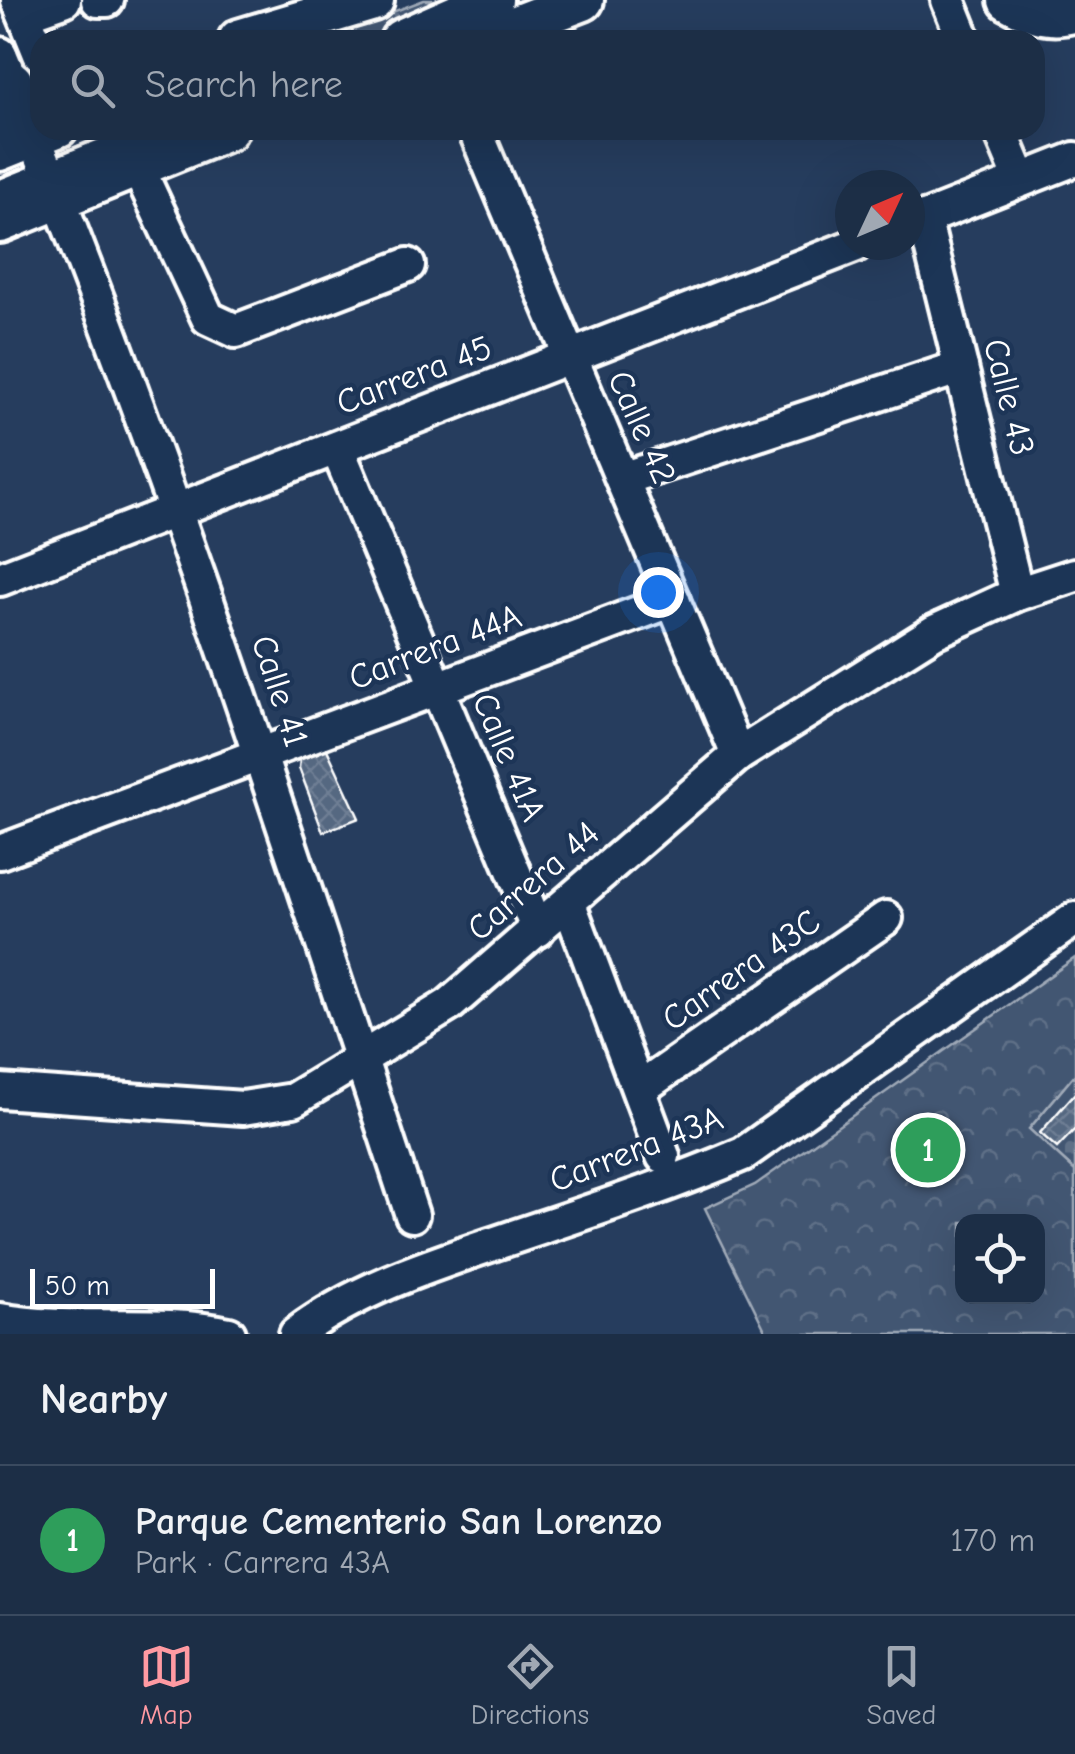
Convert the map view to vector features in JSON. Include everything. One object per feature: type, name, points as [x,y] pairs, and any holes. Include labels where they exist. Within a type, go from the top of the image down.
[{"type":"main road","points":[[257,30],[323,0]]},
{"type":"main road","points":[[270,30],[373,0]]},
{"type":"main road","points":[[441,30],[492,0]]},
{"type":"main road","points":[[441,30],[583,0]]},
{"type":"main road","points":[[1009,0],[1029,12],[1063,15],[1075,11]]},
{"type":"main road","points":[[0,222],[58,182],[137,166],[202,140]]},
{"type":"street","points":[[21,7],[64,0]]},
{"type":"street","points":[[98,0],[107,0]]},
{"type":"street","points":[[310,30],[384,0]]},
{"type":"street","points":[[948,0],[960,30]]},
{"type":"street","points":[[0,154],[28,115]]},
{"type":"street","name":"Calle 41","points":[[39,140],[58,182],[176,511],[412,1215]]},
{"type":"street","points":[[0,197],[58,182],[146,140]]},
{"type":"street","name":"Calle 42","points":[[478,140],[738,755]]},
{"type":"street","points":[[1004,140],[1020,180]]},
{"type":"street","points":[[925,218],[1075,159]]},
{"type":"street","points":[[137,166],[208,318],[236,331],[408,266]]},
{"type":"street","name":"Calle 43","points":[[925,248],[961,367],[1017,594]]},
{"type":"street","name":"Carrera 45","points":[[0,579],[835,253]]},
{"type":"street","points":[[622,479],[961,367]]},
{"type":"street","name":"Calle 41A","points":[[337,448],[538,930]]},
{"type":"street","name":"Carrera 44","points":[[0,1094],[242,1108],[293,1100],[362,1062],[449,1005],[738,755],[934,632],[1017,594],[1075,575]]},
{"type":"street","name":"Carrera 44A","points":[[0,852],[673,600]]},
{"type":"street","points":[[569,904],[641,1088],[663,1156]]},
{"type":"street","name":"Carrera 43C","points":[[641,1088],[886,918]]},
{"type":"street","name":"Carrera 43A","points":[[296,1334],[329,1324],[355,1296],[429,1266],[693,1176],[743,1154],[1075,919]]},
{"type":"street","points":[[0,1320],[23,1326],[213,1333]]},
{"type":"green space","points":[[424,0],[470,0],[391,30],[345,30]]},
{"type":"green space","points":[[1075,958],[1075,1074],[1029,1129],[1075,1171],[1075,1334],[767,1334],[705,1208],[755,1185]]},
{"type":"green space","points":[[1075,1074],[1075,1171],[1029,1129]]},
{"type":"building","points":[[325,745],[359,818],[323,832],[299,768],[300,759]]},
{"type":"building","points":[[1075,1093],[1075,1129],[1057,1148],[1040,1133]]},
{"type":"place","name":"Parque Cementerio San Lorenzo","points":[[928,1150]]}]
